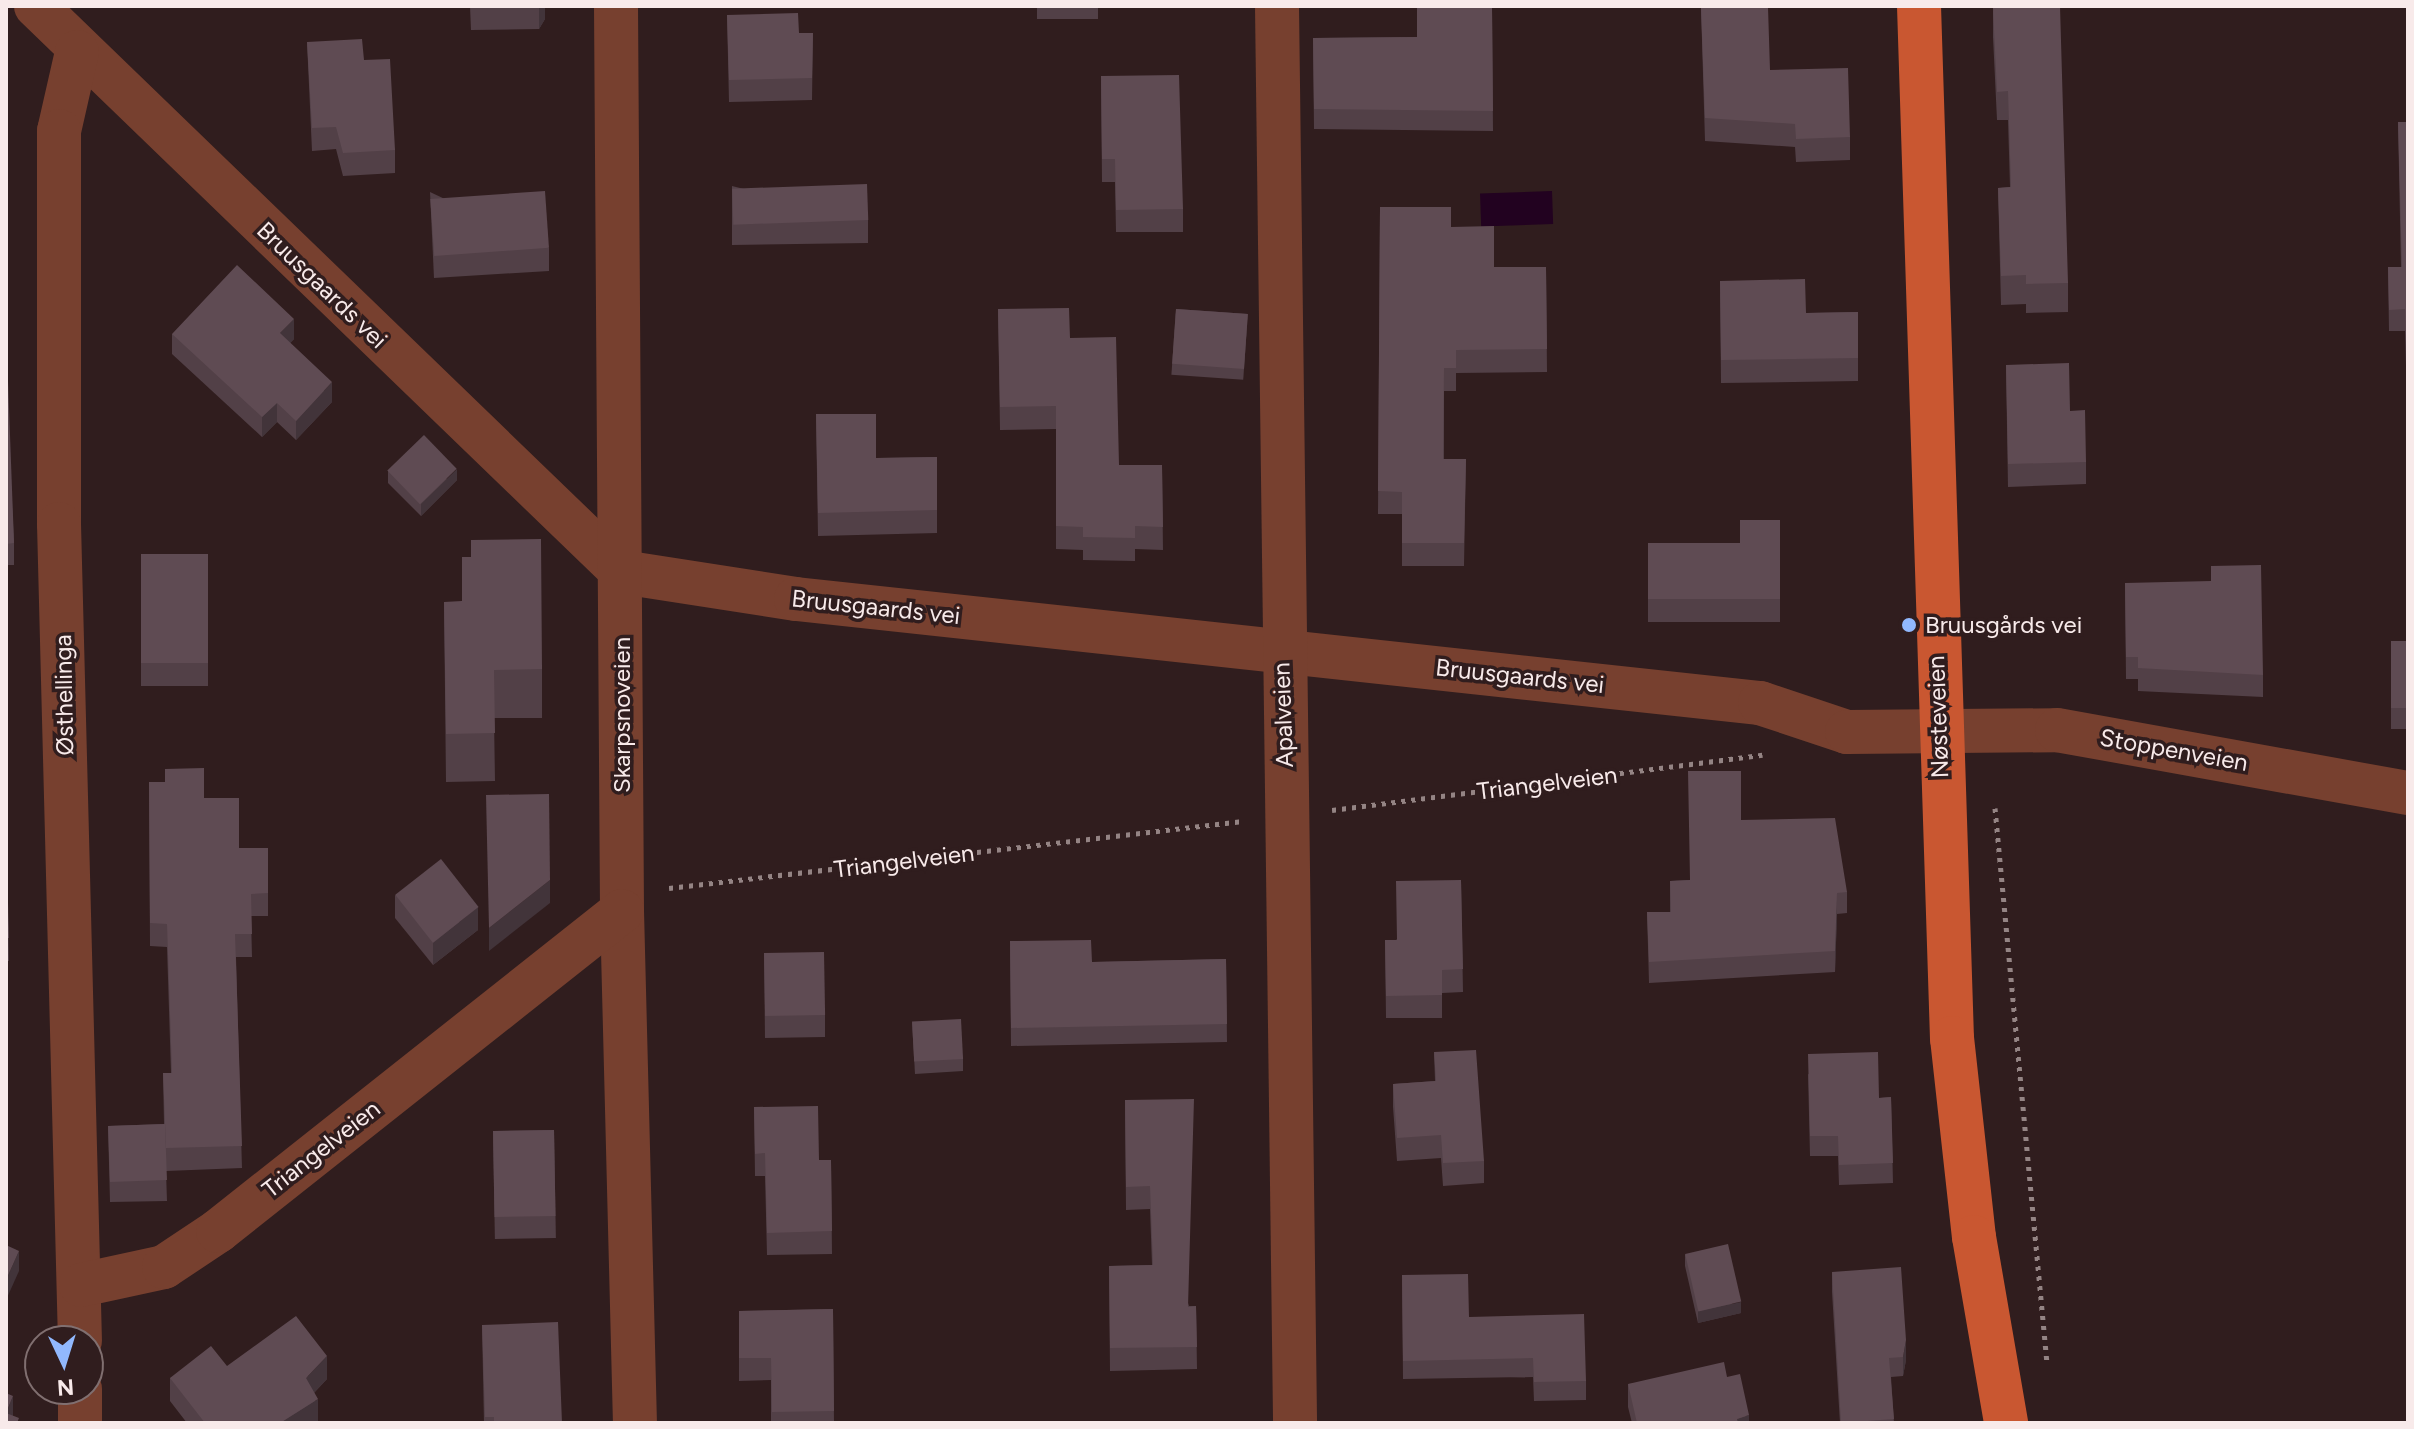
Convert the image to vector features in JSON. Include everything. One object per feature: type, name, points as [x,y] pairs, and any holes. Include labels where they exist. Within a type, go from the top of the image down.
[{"type":"main road","name":"Nøsteveien","points":[[1919,6],[1938,732],[1952,1038],[1974,1237],[2006,1423]]},
{"type":"street","name":"Bruusgaards vei","points":[[36,6],[77,52],[622,572],[796,599],[1760,703],[1847,732],[1938,732]]},
{"type":"street","name":"Skarpsnoveien","points":[[616,6],[622,911],[635,1423]]},
{"type":"street","name":"Apalveien","points":[[1277,6],[1280,649],[1287,816],[1295,1423]]},
{"type":"street","name":"Østhellinga","points":[[77,52],[59,131],[59,524],[80,1325]]},
{"type":"street","name":"Stoppenveien","points":[[1938,732],[2057,730],[2408,793]]},
{"type":"street","name":"Triangelveien","points":[[81,1285],[164,1267],[218,1231],[622,911]]},
{"type":"path","points":[[1987,731],[2047,1371]]},
{"type":"path","name":"Triangelveien","points":[[622,911],[669,888],[1287,816],[1775,754]]},
{"type":"shaded area","points":[[1552,191],[1553,224],[1481,226],[1480,194]]},
{"type":"building","points":[[1417,6],[1492,6],[1493,111],[1314,109],[1313,38],[1417,37]]},
{"type":"building","points":[[2060,6],[2068,283],[2026,284],[2026,275],[2001,276],[1998,188],[2011,187],[2008,91],[1997,92],[1993,8]]},
{"type":"building","points":[[1768,7],[1770,70],[1848,68],[1850,137],[1796,139],[1795,124],[1705,118],[1701,8]]},
{"type":"building","points":[[798,13],[799,33],[813,33],[812,78],[729,80],[727,15]]},
{"type":"building","points":[[362,39],[364,60],[390,59],[395,150],[343,153],[336,127],[312,128],[307,42]]},
{"type":"building","points":[[1179,75],[1183,209],[1116,210],[1115,159],[1102,159],[1101,76]]},
{"type":"building","points":[[2398,122],[2408,122],[2408,417],[2405,309],[2389,310],[2388,267],[2402,267]]},
{"type":"building","points":[[867,184],[868,220],[733,225],[732,189]]},
{"type":"building","points":[[545,191],[549,248],[434,256],[430,199]]},
{"type":"building","points":[[1380,207],[1451,207],[1451,227],[1494,226],[1494,267],[1546,267],[1547,349],[1456,350],[1456,368],[1444,368],[1443,459],[1466,459],[1464,543],[1402,543],[1402,492],[1378,491]]},
{"type":"building","points":[[237,265],[294,319],[280,333],[332,382],[296,421],[277,403],[262,417],[172,334]]},
{"type":"building","points":[[1805,279],[1806,313],[1858,312],[1858,358],[1721,360],[1720,281]]},
{"type":"building","points":[[1069,308],[1070,338],[1116,337],[1119,465],[1162,465],[1163,527],[1135,526],[1135,538],[1083,537],[1083,527],[1056,526],[1056,406],[1000,407],[998,309]]},
{"type":"building","points":[[1176,309],[1248,314],[1244,369],[1172,364]]},
{"type":"building","points":[[2069,363],[2070,411],[2085,410],[2086,462],[2008,464],[2006,365]]},
{"type":"building","points":[[6,381],[14,543],[6,544]]},
{"type":"building","points":[[816,414],[876,414],[876,458],[937,457],[937,510],[818,513]]},
{"type":"building","points":[[424,435],[457,469],[420,504],[387,470]]},
{"type":"building","points":[[1740,520],[1780,520],[1780,599],[1648,599],[1648,543],[1740,543]]},
{"type":"building","points":[[541,539],[542,669],[494,670],[495,733],[446,734],[444,602],[462,601],[462,557],[471,557],[471,540]]},
{"type":"building","points":[[141,554],[208,554],[208,663],[141,663]]},
{"type":"building","points":[[2261,565],[2263,675],[2138,668],[2138,657],[2126,657],[2125,583],[2211,581],[2211,566]]},
{"type":"building","points":[[2391,641],[2408,641],[2408,708],[2391,708]]},
{"type":"building","points":[[204,768],[204,798],[239,798],[239,848],[268,848],[268,893],[251,894],[252,934],[235,934],[242,1146],[166,1148],[163,1073],[172,1073],[167,924],[150,923],[149,782],[165,782],[165,769]]},
{"type":"building","points":[[1688,771],[1741,771],[1741,820],[1835,818],[1847,892],[1837,893],[1835,951],[1649,962],[1647,912],[1671,912],[1670,881],[1690,880]]},
{"type":"building","points":[[549,794],[550,880],[489,928],[486,795]]},
{"type":"building","points":[[6,830],[9,938],[6,938]]},
{"type":"building","points":[[441,859],[479,907],[433,943],[395,895]]},
{"type":"building","points":[[1461,880],[1463,969],[1442,970],[1442,995],[1386,996],[1385,940],[1397,940],[1396,881]]},
{"type":"building","points":[[1091,940],[1092,962],[1226,959],[1227,1024],[1011,1028],[1010,941]]},
{"type":"building","points":[[824,952],[825,1015],[765,1016],[764,953]]},
{"type":"building","points":[[961,1019],[963,1059],[914,1062],[912,1022]]},
{"type":"building","points":[[1476,1050],[1484,1161],[1443,1163],[1441,1135],[1397,1138],[1393,1084],[1436,1081],[1434,1052]]},
{"type":"building","points":[[1878,1052],[1879,1098],[1891,1097],[1893,1163],[1839,1165],[1838,1136],[1810,1136],[1808,1054]]},
{"type":"building","points":[[1194,1099],[1188,1307],[1196,1306],[1197,1347],[1110,1348],[1109,1266],[1153,1265],[1150,1186],[1126,1187],[1125,1100]]},
{"type":"building","points":[[818,1106],[819,1160],[831,1160],[832,1231],[767,1233],[765,1153],[755,1154],[754,1107]]},
{"type":"building","points":[[165,1124],[167,1180],[110,1182],[108,1126]]},
{"type":"building","points":[[554,1130],[556,1216],[495,1217],[493,1131]]},
{"type":"building","points":[[1728,1244],[1741,1301],[1698,1311],[1685,1254]]},
{"type":"building","points":[[6,1245],[19,1251],[6,1280]]},
{"type":"building","points":[[1901,1267],[1906,1340],[1903,1357],[1889,1358],[1894,1419],[1841,1423],[1832,1272]]},
{"type":"building","points":[[1468,1274],[1469,1317],[1584,1314],[1586,1381],[1534,1382],[1533,1358],[1403,1361],[1402,1275]]},
{"type":"building","points":[[833,1309],[834,1411],[772,1412],[771,1358],[739,1358],[739,1311]]},
{"type":"building","points":[[296,1316],[327,1356],[306,1378],[318,1399],[280,1423],[205,1423],[170,1378],[211,1346],[227,1366]]},
{"type":"building","points":[[558,1322],[562,1423],[494,1423],[494,1417],[485,1417],[482,1325]]},
{"type":"building","points":[[1724,1362],[1727,1377],[1740,1374],[1749,1415],[1737,1419],[1738,1423],[1637,1423],[1628,1384]]},
{"type":"building","points":[[6,1393],[13,1396],[6,1413]]},
{"type":"building","points":[[6,1413],[19,1418],[17,1423],[6,1423]]},
{"type":"place","name":"Bruusgårds vei","points":[[1909,625]]}]
